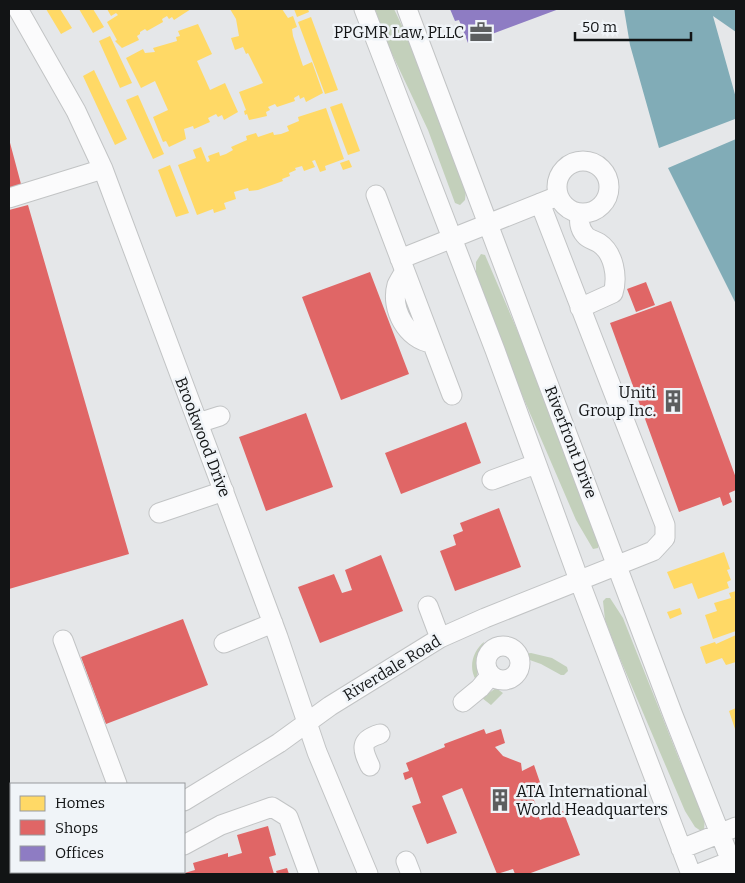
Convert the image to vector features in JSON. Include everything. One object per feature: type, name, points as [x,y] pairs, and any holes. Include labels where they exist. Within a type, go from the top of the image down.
[{"type":"street","name":"Brookwood Drive","points":[[18,9],[76,112],[102,169],[273,623],[307,723],[368,874]]},
{"type":"street","points":[[364,9],[691,874]]},
{"type":"street","name":"Riverfront Drive","points":[[407,9],[617,566],[728,830],[734,865]]},
{"type":"street","points":[[584,161],[600,167],[608,182],[606,198],[594,210],[580,213],[569,209],[558,196],[558,179],[568,165],[584,161]]},
{"type":"street","points":[[9,198],[102,169]]},
{"type":"street","points":[[376,195],[452,395]]},
{"type":"street","points":[[402,265],[451,239],[558,196]]},
{"type":"street","name":"Riverdale Road","points":[[185,800],[219,782],[330,706],[440,638],[579,580],[653,552],[665,538],[665,526],[540,203]]},
{"type":"street","points":[[580,213],[579,226],[586,237],[599,243],[611,256],[616,285],[613,293],[580,308]]},
{"type":"street","points":[[198,423],[220,416]]},
{"type":"street","points":[[492,480],[536,464]]},
{"type":"street","points":[[159,513],[224,491]]},
{"type":"street","points":[[428,606],[440,638]]},
{"type":"street","points":[[485,618],[496,647]]},
{"type":"street","points":[[224,643],[273,623]]},
{"type":"street","points":[[63,640],[117,783]]},
{"type":"street","points":[[496,647],[513,649],[519,658],[516,674],[506,680],[495,678],[491,675],[486,660],[488,654],[496,647]]},
{"type":"street","points":[[463,702],[480,688],[491,675]]},
{"type":"street","points":[[370,766],[363,752],[364,743],[368,737],[380,734]]},
{"type":"street","points":[[185,844],[221,825],[272,808],[288,817],[309,874]]},
{"type":"street","points":[[681,848],[728,830]]},
{"type":"street","points":[[698,874],[734,865]]},
{"type":"green space","points":[[375,9],[394,9],[426,76],[466,189],[465,200],[460,205],[455,203],[428,130],[386,41]]},
{"type":"green space","points":[[481,254],[485,255],[554,416],[599,541],[598,548],[593,549],[576,520],[504,353],[476,275],[476,262]]},
{"type":"green space","points":[[606,598],[610,598],[623,618],[679,759],[705,816],[704,830],[701,831],[695,827],[685,811],[618,654],[605,620],[603,601]]},
{"type":"green space","points":[[484,642],[476,680],[472,670],[473,660],[477,650]]},
{"type":"green space","points":[[531,653],[552,658],[567,667],[568,671],[561,675],[541,664],[524,658],[523,654]]},
{"type":"green space","points":[[496,688],[503,693],[491,705],[482,698]]},
{"type":"water","points":[[624,9],[736,9],[736,32],[713,16],[736,98],[735,119],[659,148],[630,45]]},
{"type":"water","points":[[736,139],[736,304],[668,168]]},
{"type":"building: Homes","points":[[46,9],[60,9],[72,28],[61,34]]},
{"type":"building: Homes","points":[[79,9],[93,9],[104,27],[93,33]]},
{"type":"building: Homes","points":[[107,9],[191,9],[174,20],[172,17],[169,19],[167,16],[162,19],[163,22],[147,31],[145,29],[140,32],[137,36],[139,40],[122,48],[115,41],[117,40],[107,22],[118,15],[116,13],[111,16]]},
{"type":"building: Homes","points":[[230,9],[282,9],[288,18],[293,16],[297,27],[292,29],[293,36],[303,66],[312,62],[323,93],[306,102],[304,97],[300,99],[299,95],[294,98],[295,101],[277,107],[275,104],[268,107],[270,110],[266,112],[267,116],[249,120],[247,114],[245,115],[244,111],[246,110],[239,92],[263,83],[243,47],[235,50],[231,38],[239,36],[236,19]]},
{"type":"building: Homes","points":[[294,9],[308,9],[309,12],[297,17]]},
{"type":"building: Homes","points":[[311,17],[338,90],[325,94],[298,22]]},
{"type":"building: Homes","points":[[198,24],[212,54],[197,61],[210,90],[225,83],[238,112],[224,120],[222,115],[218,117],[216,114],[208,118],[210,122],[194,129],[193,126],[184,129],[186,139],[169,147],[166,141],[163,142],[153,117],[168,110],[155,81],[141,88],[126,58],[143,49],[145,53],[155,52],[153,48],[177,41],[176,37],[180,36],[178,31]]},
{"type":"building: Homes","points":[[110,36],[132,83],[120,88],[99,41]]},
{"type":"building: Homes","points":[[94,70],[127,139],[115,145],[83,76]]},
{"type":"building: Homes","points":[[138,95],[164,154],[153,159],[126,100]]},
{"type":"building: Homes","points":[[342,103],[360,151],[348,155],[330,107]]},
{"type":"building: Homes","points":[[326,108],[344,159],[325,166],[326,170],[320,172],[315,160],[312,161],[315,167],[304,171],[302,166],[295,168],[296,170],[289,173],[290,176],[282,179],[283,181],[258,190],[249,191],[248,188],[234,192],[236,199],[224,203],[226,209],[214,213],[213,209],[197,215],[178,165],[196,158],[193,150],[201,147],[207,162],[210,161],[208,156],[219,152],[220,156],[233,150],[231,147],[247,140],[246,136],[256,133],[258,137],[273,132],[274,135],[281,134],[289,131],[287,126],[299,121],[298,117]]},
{"type":"building: Homes","points":[[349,160],[352,167],[343,170],[340,163]]},
{"type":"building: Homes","points":[[170,165],[189,213],[176,217],[158,170]]},
{"type":"building: Homes","points":[[724,552],[730,569],[727,570],[731,580],[727,582],[729,588],[698,599],[692,583],[674,589],[667,572]]},
{"type":"building: Homes","points":[[736,591],[736,631],[713,639],[705,615],[717,611],[714,603],[731,598],[729,593]]},
{"type":"building: Homes","points":[[680,608],[682,614],[670,619],[667,612]]},
{"type":"building: Homes","points":[[736,635],[736,662],[726,665],[722,658],[706,664],[700,647],[715,642],[716,644]]},
{"type":"building: Homes","points":[[736,708],[736,732],[729,711]]},
{"type":"building: Shops","points":[[9,139],[21,184],[9,188]]},
{"type":"building: Shops","points":[[28,205],[129,554],[9,589],[9,210]]},
{"type":"building: Shops","points":[[370,272],[409,374],[341,400],[302,297]]},
{"type":"building: Shops","points":[[646,282],[655,305],[636,312],[627,289]]},
{"type":"building: Shops","name":"Uniti Group Inc.","points":[[671,301],[736,478],[736,490],[729,493],[732,502],[723,506],[720,497],[679,512],[610,323]]},
{"type":"building: Shops","points":[[306,413],[333,487],[266,511],[239,437]]},
{"type":"building: Shops","points":[[466,422],[481,463],[401,494],[385,453]]},
{"type":"building: Shops","points":[[499,508],[521,567],[455,591],[440,551],[456,545],[453,535],[463,531],[460,523]]},
{"type":"building: Shops","points":[[381,555],[403,611],[320,643],[298,587],[334,574],[342,593],[352,590],[345,570]]},
{"type":"building: Shops","points":[[183,619],[208,685],[106,724],[81,657]]},
{"type":"building: Shops","name":"ATA International World Headquarters","points":[[484,729],[486,734],[501,729],[505,743],[495,747],[503,756],[521,763],[522,771],[534,765],[544,794],[533,798],[540,814],[538,815],[540,820],[563,811],[580,855],[528,874],[515,874],[513,869],[497,874],[462,788],[442,796],[457,833],[427,844],[412,806],[421,803],[412,777],[405,780],[403,773],[409,771],[406,763],[445,747],[444,744]]},
{"type":"building: Shops","points":[[268,826],[276,855],[269,857],[274,874],[181,874],[195,870],[193,863],[228,853],[228,857],[242,853],[237,835]]},
{"type":"building: Shops","points":[[287,868],[289,874],[277,874],[276,871]]},
{"type":"building: Offices","name":"PPGMR Law, PLLC","points":[[450,9],[559,9],[468,43],[459,20],[455,21]]},
{"type":"place","name":"PPGMR Law, PLLC","points":[[481,32]]},
{"type":"place","name":"Uniti Group Inc.","points":[[673,401]]},
{"type":"place","name":"ATA International World Headquarters","points":[[500,800]]}]
